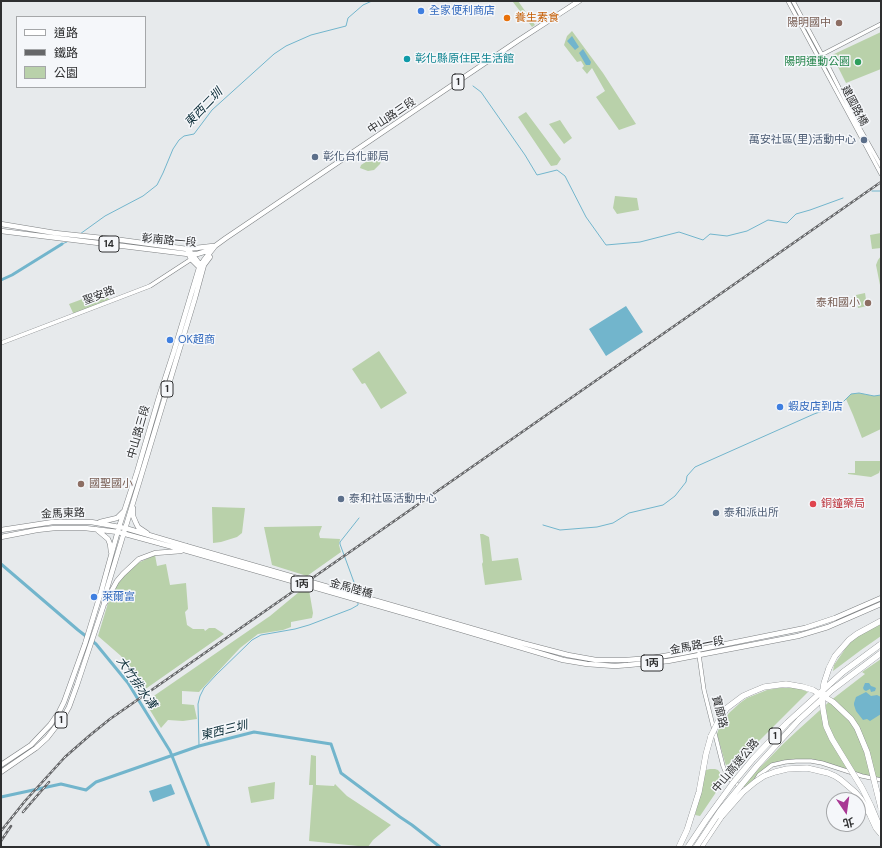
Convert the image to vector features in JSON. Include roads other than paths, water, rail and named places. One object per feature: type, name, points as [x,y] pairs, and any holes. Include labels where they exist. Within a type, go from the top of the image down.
[{"type":"highway","points":[[881,621],[857,634],[839,651],[831,663],[827,674],[823,690],[822,704],[825,721],[832,739],[865,794],[881,830]]},
{"type":"highway","name":"中山高速公路","points":[[688,847],[733,783],[787,723],[843,672],[881,644]]},
{"type":"highway","name":"中山高速公路","points":[[696,847],[720,811],[757,766],[799,720],[832,690],[881,653]]},
{"type":"highway","points":[[679,847],[687,830],[699,792],[711,736],[720,718],[727,708],[743,696],[764,687],[786,684],[803,687],[820,694],[842,709],[851,719],[862,738],[881,808]]},
{"type":"highway","points":[[701,847],[721,817],[743,792],[764,776],[780,770],[795,768],[813,769],[828,773],[841,780],[861,799],[876,828],[881,834]]},
{"type":"main road","name":"中山路三段","points":[[88,644],[96,629],[104,604],[127,505],[201,267],[215,246],[579,1]]},
{"type":"main road","name":"彰南路一段","points":[[1,224],[55,233],[121,240],[191,255],[205,246],[215,246]]},
{"type":"main road","name":"彰南路一段","points":[[1,231],[191,255],[207,251],[215,246]]},
{"type":"main road","points":[[191,255],[201,267]]},
{"type":"main road","name":"中山路三段","points":[[88,644],[90,627],[112,554],[134,502],[195,298],[201,267]]},
{"type":"main road","points":[[134,502],[133,516],[138,527],[154,536]]},
{"type":"main road","points":[[96,523],[117,518],[121,515],[127,505]]},
{"type":"main road","name":"金馬東路","points":[[1,530],[53,522],[80,522],[96,523],[122,530]]},
{"type":"main road","name":"金馬東路","points":[[1,537],[55,528],[74,527],[122,530]]},
{"type":"main road","points":[[95,528],[108,539],[112,554]]},
{"type":"main road","name":"1丙","points":[[122,530],[154,536],[185,548]]},
{"type":"main road","name":"1丙","points":[[122,530],[185,548]]},
{"type":"main road","name":"1","points":[[104,604],[117,581],[128,568],[140,559],[155,553],[185,548]]},
{"type":"main road","name":"金馬陸橋","points":[[185,548],[422,616]]},
{"type":"main road","name":"金馬路一段","points":[[422,616],[550,650],[585,658],[612,661],[669,656],[805,628],[822,623],[881,598]]},
{"type":"main road","name":"金馬路一段","points":[[422,616],[563,660],[587,664],[615,666],[668,661],[798,636],[838,623],[881,604]]},
{"type":"main road","name":"1","points":[[1,765],[31,745],[50,725],[64,702],[88,644]]},
{"type":"main road","name":"1","points":[[1,772],[36,748],[47,738],[64,716],[77,685],[88,644]]},
{"type":"street","points":[[788,1],[820,55]]},
{"type":"street","points":[[793,1],[826,67]]},
{"type":"street","points":[[820,55],[881,24]]},
{"type":"street","name":"建國路橋","points":[[826,67],[881,166]]},
{"type":"street","name":"建國路橋","points":[[826,67],[838,96],[881,174]]},
{"type":"street","name":"聖安路","points":[[1,343],[150,286],[191,255]]},
{"type":"street","name":"寶廍路","points":[[700,650],[699,655],[704,690],[723,766],[728,778],[745,790],[754,784],[759,775],[772,765],[796,761],[816,762],[862,776],[881,780]]},
{"type":"water","points":[[572,36],[579,47],[575,50],[567,41]]},
{"type":"water","points":[[583,49],[591,62],[590,65],[586,65],[579,53]]},
{"type":"water","points":[[626,306],[643,332],[606,356],[589,329]]},
{"type":"water","points":[[865,683],[869,683],[871,686],[876,688],[875,691],[871,692],[870,689],[866,691],[864,690],[863,688]]},
{"type":"water","points":[[866,692],[871,696],[877,695],[881,697],[881,714],[870,721],[867,719],[863,720],[856,711],[854,705],[856,697]]},
{"type":"water","points":[[171,784],[175,794],[153,802],[149,791]]},
{"type":"waterway","name":"東西二圳","points":[[80,234],[105,216],[143,196],[157,185],[173,149],[179,140],[184,136],[194,134],[212,110],[274,54],[286,46],[311,35],[346,26],[348,18],[363,5],[372,1]]},
{"type":"waterway","points":[[473,86],[481,92],[525,155],[537,175],[557,170],[565,176],[586,217],[606,245],[640,242],[679,232],[703,240],[710,234],[727,236],[747,231],[768,220],[787,223],[796,214],[843,198]]},
{"type":"waterway","points":[[872,191],[881,191]]},
{"type":"waterway","name":"東西二圳","points":[[62,244],[67,242]]},
{"type":"waterway","name":"東西二圳","points":[[1,280],[12,275],[62,244]]},
{"type":"waterway","points":[[543,525],[560,530],[597,527],[613,523],[629,513],[663,505],[675,496],[686,482],[687,476],[695,467],[814,414],[840,405],[851,394],[859,393],[874,396],[881,395]]},
{"type":"waterway","points":[[356,592],[340,542],[359,518]]},
{"type":"waterway","name":"大竹排水溝","points":[[1,564],[96,644],[128,683],[170,751],[209,847]]},
{"type":"waterway","points":[[199,746],[198,704],[200,696],[204,688],[216,675],[252,640],[261,635],[309,625],[351,609],[358,605],[358,601]]},
{"type":"waterway","name":"東西三圳","points":[[1,797],[61,784],[86,790],[96,782],[199,746],[254,732],[331,744],[341,773],[440,847]]},
{"type":"railway","points":[[1,831],[25,801],[65,757],[110,719],[881,182]]},
{"type":"railway","points":[[23,812],[49,782]]},
{"type":"railway","points":[[1,841],[11,826]]},
{"type":"place","name":"全家便利商店","points":[[421,11]]},
{"type":"place","name":"養生素食","points":[[507,18]]},
{"type":"place","name":"陽明國中","points":[[839,23]]},
{"type":"place","name":"彰化縣原住民生活館","points":[[407,59]]},
{"type":"place","name":"陽明運動公園","points":[[858,62]]},
{"type":"place","name":"萬安社區(里)活動中心","points":[[864,140]]},
{"type":"place","name":"彰化台化郵局","points":[[315,157]]},
{"type":"place","name":"泰和國小","points":[[868,303]]},
{"type":"place","name":"OK超商","points":[[170,340]]},
{"type":"place","name":"蝦皮店到店","points":[[780,407]]},
{"type":"place","name":"國聖國小","points":[[81,484]]},
{"type":"place","name":"泰和社區活動中心","points":[[341,499]]},
{"type":"place","name":"銅鐘藥局","points":[[813,504]]},
{"type":"place","name":"泰和派出所","points":[[716,513]]},
{"type":"place","name":"萊爾富","points":[[94,597]]}]
